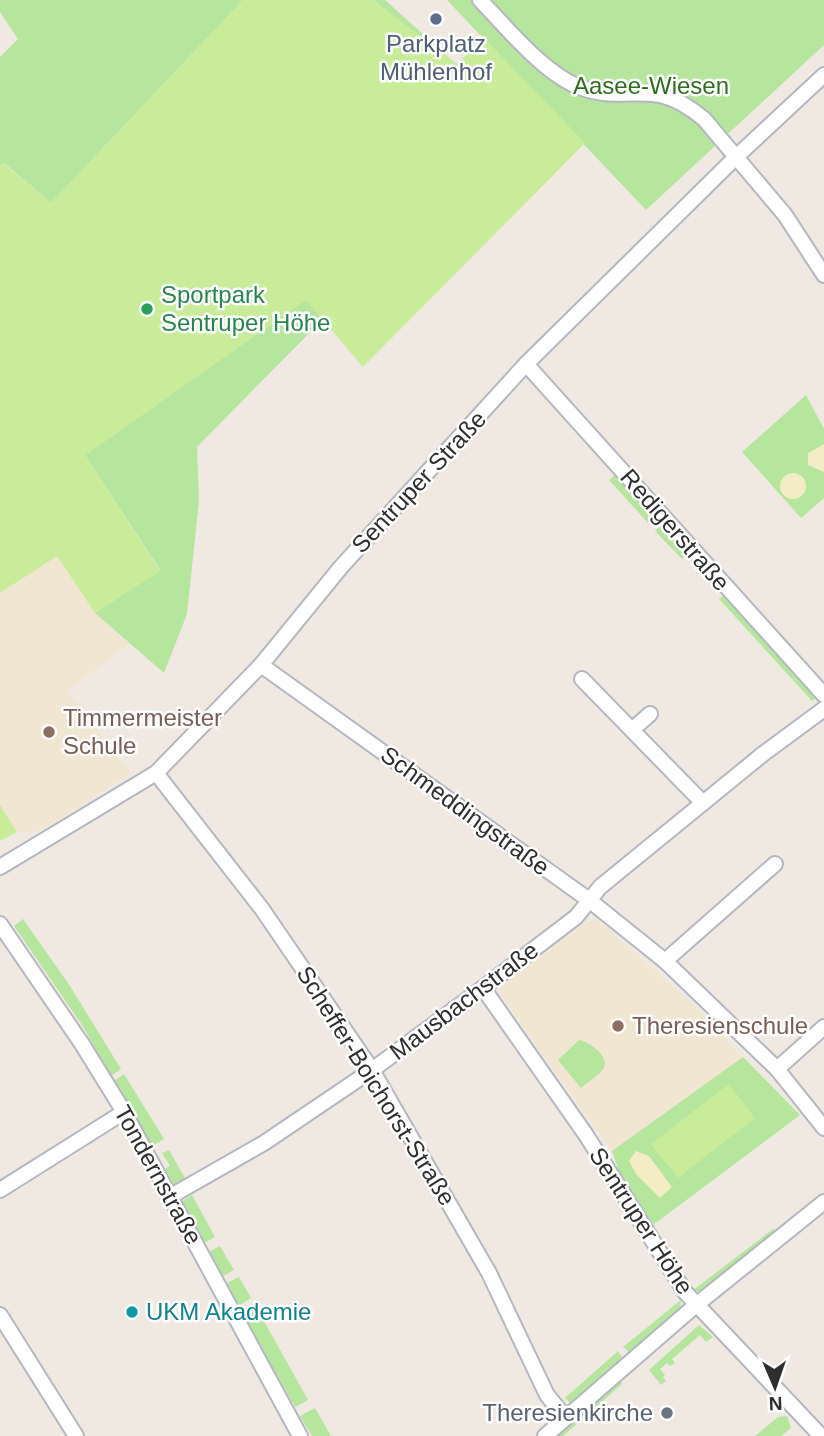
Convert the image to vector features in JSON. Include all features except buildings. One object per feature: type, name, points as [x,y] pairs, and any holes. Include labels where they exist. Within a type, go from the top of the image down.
[{"type":"street","points":[[480,0],[558,77],[601,93],[642,91],[675,99],[704,119],[785,215],[824,275]]},
{"type":"street","name":"Sentruper Straße","points":[[0,867],[156,774],[261,665],[341,567],[526,363],[736,157],[824,75]]},
{"type":"street","name":"Redigerstraße","points":[[526,363],[824,695]]},
{"type":"street","name":"Schmeddingstraße","points":[[261,665],[590,900],[666,961],[778,1069],[824,1128]]},
{"type":"street","points":[[582,679],[703,803]]},
{"type":"street","name":"Mausbachstraße","points":[[171,1196],[264,1143],[483,988],[576,917],[600,887],[824,709]]},
{"type":"street","points":[[633,729],[650,714]]},
{"type":"street","name":"Scheffer-Boichorst-Straße","points":[[156,774],[262,909],[372,1069],[489,1273],[547,1395],[565,1417]]},
{"type":"street","points":[[666,961],[775,864]]},
{"type":"street","name":"Tondernstraße","points":[[0,925],[82,1044],[124,1112],[300,1436]]},
{"type":"street","name":"Sentruper Höhe","points":[[483,988],[586,1135],[696,1305],[821,1436]]},
{"type":"street","points":[[778,1069],[824,1027]]},
{"type":"street","points":[[0,1190],[124,1112]]},
{"type":"street","points":[[545,1436],[696,1305],[824,1202]]},
{"type":"street","points":[[0,1315],[76,1436]]},
{"type":"shaded area","name":"Timmermeister Schule","points":[[57,556],[95,613],[129,644],[67,691],[130,773],[41,831],[17,832],[0,805],[0,593]]},
{"type":"shaded area","name":"Theresienschule","points":[[596,919],[688,1000],[743,1057],[612,1151],[497,990],[586,922]]},
{"type":"green space","points":[[0,0],[243,0],[51,203],[4,163],[0,165],[0,57],[18,39],[0,12]]},
{"type":"green space","name":"Sportpark Sentruper Höhe","points":[[243,0],[373,0],[457,64],[484,38],[585,143],[363,367],[306,300],[85,455],[160,571],[95,613],[57,556],[0,593],[0,165],[3,163],[51,203]]},
{"type":"green space","points":[[373,0],[385,0],[457,65]]},
{"type":"green space","name":"Aasee-Wiesen","points":[[447,0],[824,0],[824,45],[646,210]]},
{"type":"green space","points":[[307,299],[323,319],[197,447],[199,501],[187,614],[164,673],[95,613],[160,570],[85,455]]},
{"type":"green space","points":[[806,395],[824,429],[824,498],[801,518],[742,452]]},
{"type":"green space","points":[[617,474],[657,518],[650,525],[609,480]]},
{"type":"green space","points":[[662,524],[689,552],[682,559],[655,531]]},
{"type":"green space","points":[[726,593],[819,695],[812,701],[719,599]]},
{"type":"green space","points":[[0,805],[17,832],[0,841]]},
{"type":"green space","points":[[23,919],[70,986],[121,1069],[111,1076],[82,1025],[14,926]]},
{"type":"green space","points":[[579,1040],[597,1050],[605,1063],[602,1071],[581,1088],[558,1060]]},
{"type":"green space","points":[[743,1057],[800,1115],[653,1225],[620,1174],[612,1151]]},
{"type":"green space","points":[[124,1074],[164,1139],[152,1146],[114,1081]]},
{"type":"green space","points":[[729,1084],[755,1118],[678,1178],[651,1144]]},
{"type":"green space","points":[[169,1150],[186,1180],[175,1186],[165,1169],[170,1166],[162,1153]]},
{"type":"green space","points":[[192,1195],[215,1237],[204,1243],[181,1202]]},
{"type":"green space","points":[[773,1229],[776,1232],[703,1291],[692,1291]]},
{"type":"green space","points":[[220,1246],[234,1270],[223,1276],[209,1252]]},
{"type":"green space","points":[[239,1277],[251,1298],[238,1306],[225,1284]]},
{"type":"green space","points":[[681,1300],[680,1310],[630,1353],[623,1347]]},
{"type":"green space","points":[[255,1305],[308,1400],[295,1407],[242,1313]]},
{"type":"green space","points":[[699,1325],[713,1337],[706,1342],[700,1335],[672,1359],[675,1363],[670,1366],[667,1363],[660,1369],[666,1381],[661,1385],[649,1370]]},
{"type":"green space","points":[[618,1351],[623,1359],[571,1404],[565,1398]]},
{"type":"green space","points":[[619,1380],[622,1384],[563,1436],[556,1436]]},
{"type":"green space","points":[[315,1408],[331,1436],[312,1436],[300,1416]]},
{"type":"green space","points":[[787,1416],[791,1428],[781,1436],[755,1436],[778,1417]]},
{"type":"sand","points":[[824,444],[824,472],[808,465],[808,453]]},
{"type":"sand","points":[[793,473],[802,477],[806,486],[802,495],[793,499],[784,495],[780,486],[784,477]]},
{"type":"sand","points":[[636,1151],[649,1156],[672,1187],[660,1198],[636,1174],[629,1161]]},
{"type":"place","name":"Parkplatz Mühlenhof","points":[[436,19]]},
{"type":"place","name":"Sportpark Sentruper Höhe","points":[[147,309]]},
{"type":"place","name":"Timmermeister Schule","points":[[49,732]]},
{"type":"place","name":"Theresienschule","points":[[618,1026]]},
{"type":"place","name":"UKM Akademie","points":[[132,1312]]},
{"type":"place","name":"Theresienkirche","points":[[667,1413]]}]
